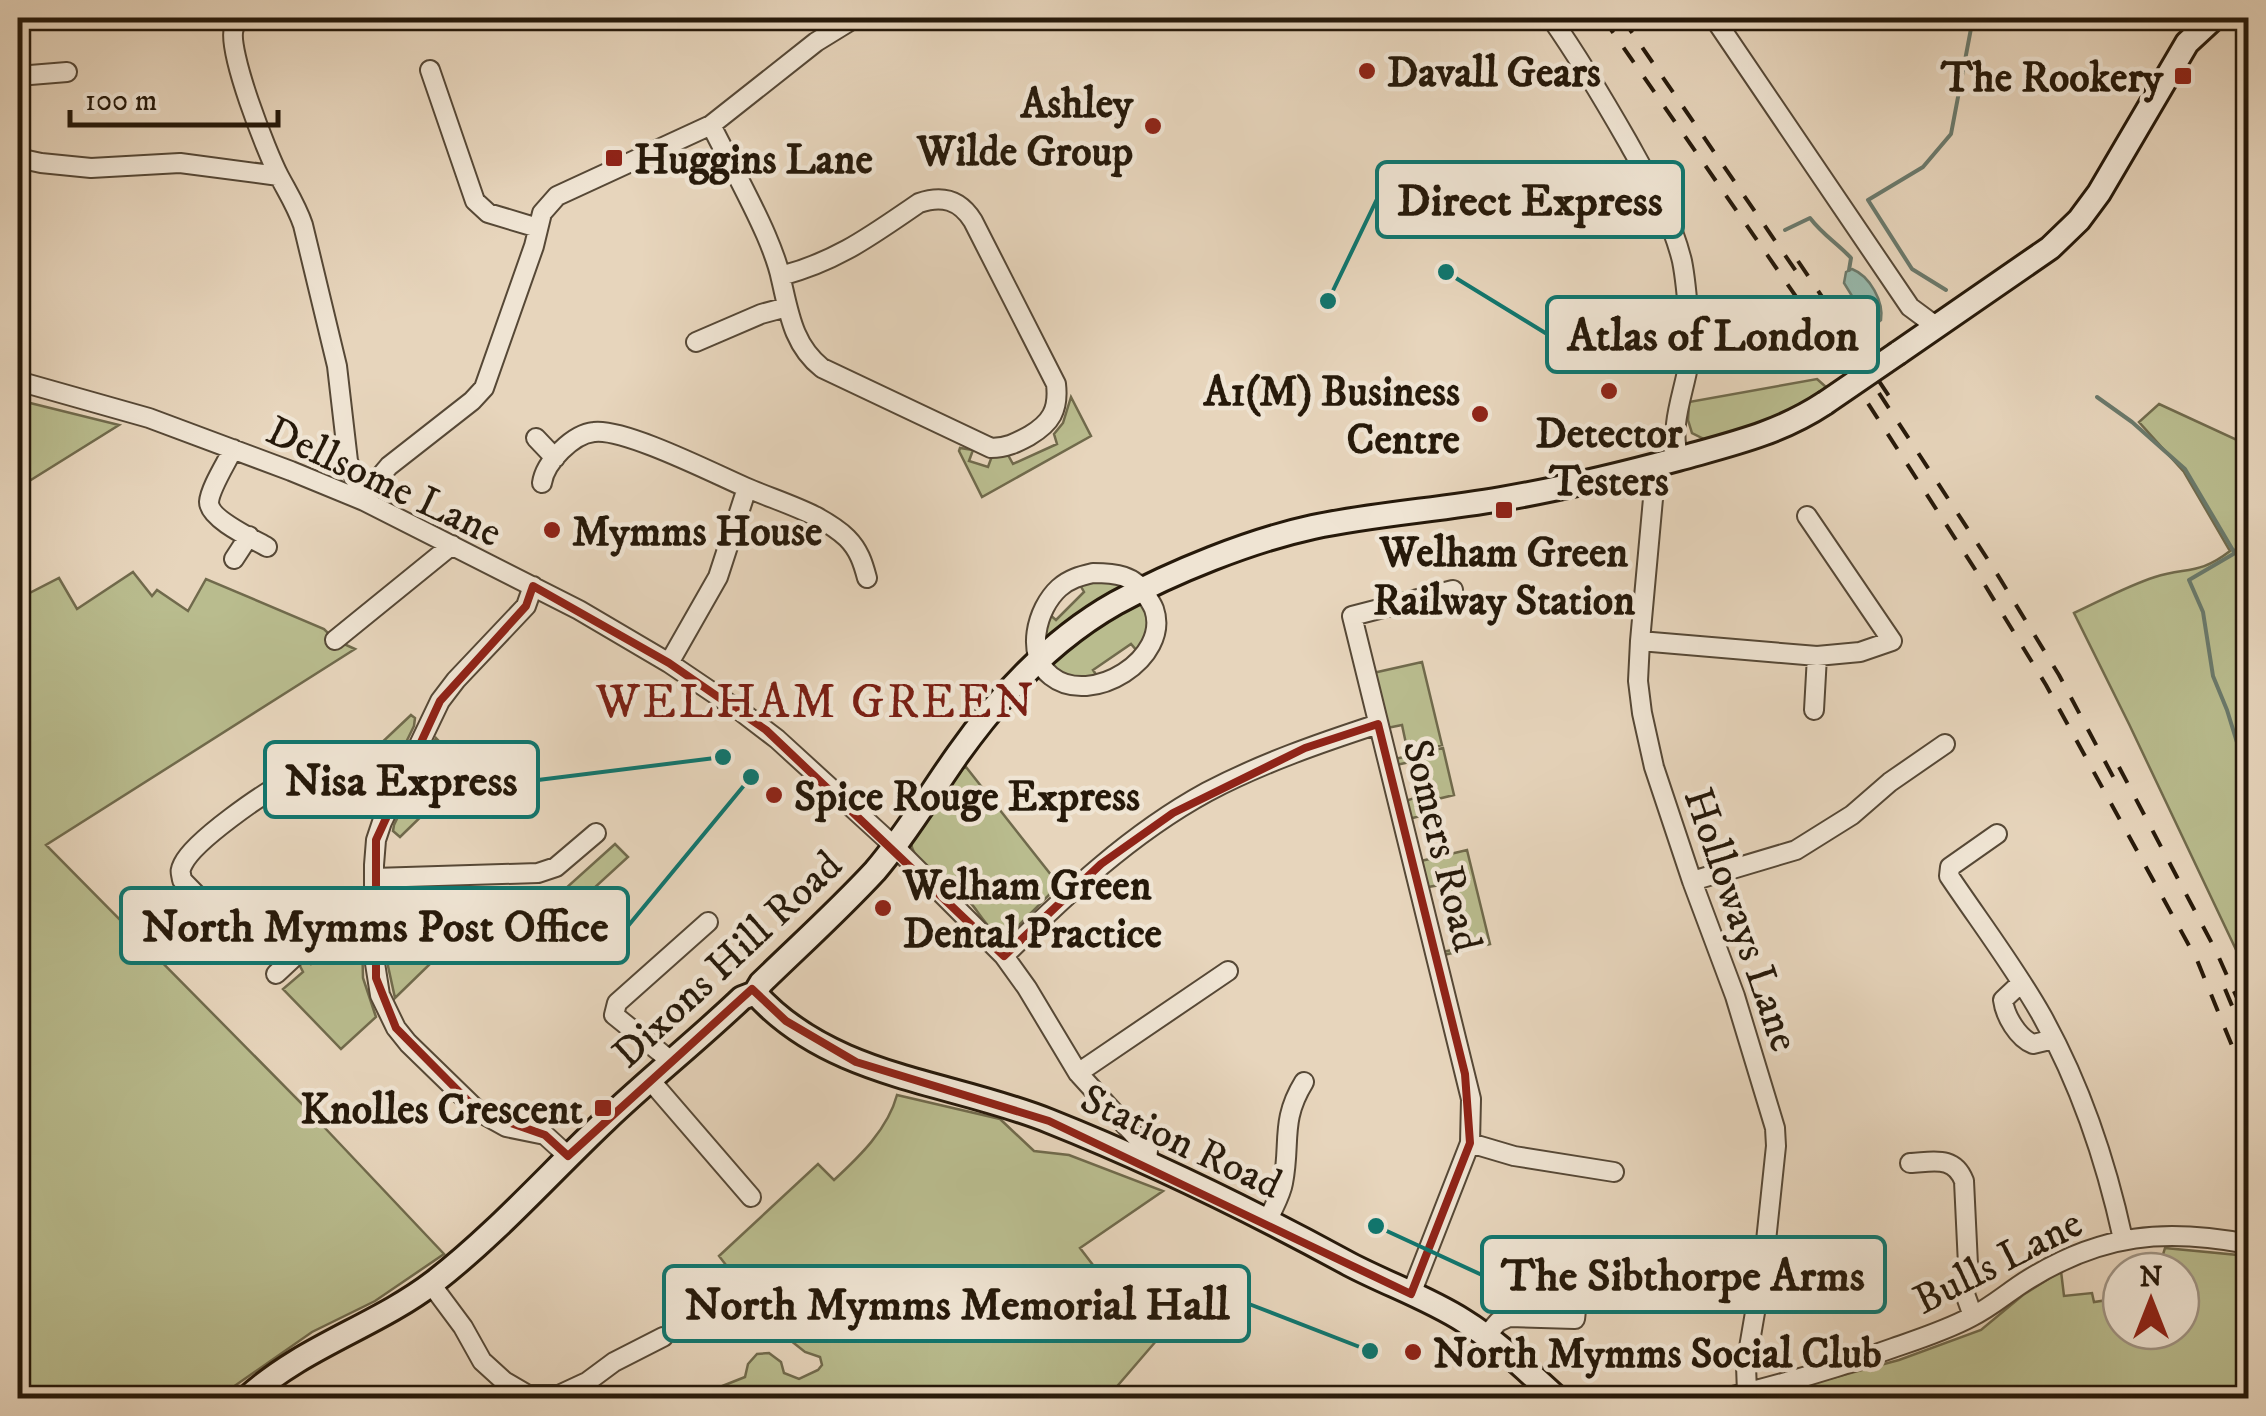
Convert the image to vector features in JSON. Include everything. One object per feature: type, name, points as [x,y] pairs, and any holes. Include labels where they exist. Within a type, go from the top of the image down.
[{"type":"street","points":[[364,500],[389,466],[484,388],[542,214],[557,196],[711,124],[816,42],[855,18]]},
{"type":"street","points":[[1551,18],[1587,71],[1647,176],[1669,220],[1681,260],[1691,347],[1674,426],[1679,458]]},
{"type":"street","points":[[1714,18],[1910,307],[1936,327]]},
{"type":"street","name":"Dixons Hill Road","points":[[2188,43],[2192,18]]},
{"type":"street","name":"Dixons Hill Road","points":[[247,1398],[314,1349],[431,1284],[671,1061],[742,998],[755,993],[875,870],[961,750],[1037,661],[1089,620],[1143,589],[1219,556],[1312,527],[1570,486],[1732,446],[1787,425],[2050,248],[2098,193],[2188,43],[2214,18]]},
{"type":"street","points":[[239,21],[232,38],[236,58],[248,97],[296,208],[315,268],[337,366],[348,461],[364,500]]},
{"type":"street","points":[[430,70],[476,202],[488,212],[538,228]]},
{"type":"street","points":[[18,76],[67,72]]},
{"type":"street","points":[[711,124],[766,234],[781,276],[786,307],[801,346],[810,358],[822,368],[981,445],[1002,448],[1050,421],[1058,398],[1056,384],[967,210],[956,202],[931,198],[919,203],[841,254],[781,276]]},
{"type":"street","points":[[18,158],[80,167],[180,162],[280,176]]},
{"type":"street","points":[[696,342],[786,307]]},
{"type":"street","points":[[1903,349],[1910,307]]},
{"type":"street","name":"Dellsome Lane","points":[[18,380],[133,413],[364,500],[579,610],[744,713],[894,846],[1004,956],[1078,1073],[1148,1150],[1147,1164]]},
{"type":"street","points":[[542,482],[555,458],[586,434],[611,432],[816,517],[835,528],[860,554],[867,578]]},
{"type":"street","points":[[536,438],[555,458]]},
{"type":"street","points":[[233,449],[209,503],[218,518],[267,547]]},
{"type":"street","name":"Holloways Lane","points":[[1656,466],[1638,682],[1648,742],[1692,882],[1735,996],[1775,1128],[1764,1260],[1746,1365],[1747,1393]]},
{"type":"street","points":[[669,663],[718,577],[748,488]]},
{"type":"street","points":[[1640,641],[1817,656],[1860,652],[1892,641],[1806,516]]},
{"type":"street","points":[[234,558],[249,536]]},
{"type":"street","points":[[334,640],[452,545]]},
{"type":"street","points":[[1106,573],[1132,579],[1143,589],[1154,609],[1154,632],[1146,652],[1130,669],[1095,686],[1080,687],[1052,677],[1037,661],[1041,614],[1062,586],[1076,577],[1106,573]]},
{"type":"street","points":[[533,586],[526,606],[440,700],[394,794],[376,840],[376,978],[396,1028],[479,1112],[506,1127],[545,1135],[568,1156]]},
{"type":"street","points":[[1378,724],[1352,616],[1453,590]]},
{"type":"street","points":[[1814,710],[1817,656]]},
{"type":"street","name":"Somers Road","points":[[1004,956],[1102,864],[1173,813],[1208,792],[1305,748],[1378,724],[1471,1099],[1470,1143],[1412,1294]]},
{"type":"street","points":[[1692,882],[1796,850],[1852,815],[1890,782],[1945,744]]},
{"type":"street","points":[[225,924],[182,880],[180,872],[186,860],[231,817],[284,783],[312,774],[346,776],[394,794]]},
{"type":"street","points":[[374,878],[538,873],[556,867],[596,833]]},
{"type":"street","points":[[1997,834],[1950,867],[1949,876],[2054,1039],[2086,1107],[2123,1238]]},
{"type":"street","points":[[671,1061],[614,1015],[618,1002],[708,922]]},
{"type":"street","points":[[276,974],[312,940],[327,932],[374,927]]},
{"type":"street","points":[[1078,1073],[1228,971]]},
{"type":"street","points":[[2021,983],[2003,1000],[2012,1022],[2024,1040],[2033,1044],[2054,1039]]},
{"type":"street","name":"Station Road","points":[[755,993],[786,1021],[856,1062],[1024,1112],[1268,1220],[1358,1269],[1448,1311],[1486,1336],[1557,1398]]},
{"type":"street","points":[[650,1080],[752,1197]]},
{"type":"street","points":[[1268,1220],[1283,1186],[1289,1114],[1304,1082]]},
{"type":"street","points":[[1470,1143],[1514,1156],[1614,1172]]},
{"type":"street","points":[[1910,1163],[1954,1164],[1964,1181],[1968,1265],[1965,1294],[1973,1316]]},
{"type":"street","name":"Bulls Lane","points":[[1725,1398],[1781,1386],[1852,1363],[1973,1316],[2064,1258],[2123,1238],[2219,1238],[2248,1244]]},
{"type":"street","points":[[1486,1336],[1498,1322],[1509,1317],[1575,1319],[1584,1268],[1592,1261],[1651,1265]]},
{"type":"street","points":[[431,1284],[482,1361],[504,1381],[528,1394],[560,1395],[663,1337]]},
{"type":"highlighted area","points":[[533,586],[669,663],[766,730],[1004,956],[1101,864],[1173,813],[1305,748],[1378,724],[1465,1074],[1470,1143],[1411,1294],[1049,1121],[856,1062],[786,1021],[752,989],[568,1156],[545,1135],[479,1112],[396,1028],[376,978],[376,840],[440,701],[526,606]]},
{"type":"green space","points":[[1817,379],[1826,387],[1802,408],[1710,442],[1692,433],[1689,402]]},
{"type":"green space","points":[[1071,397],[1091,436],[982,497],[960,448],[973,450],[969,461],[988,467],[992,456],[1008,455],[1013,464],[1057,444],[1054,434],[1063,423]]},
{"type":"green space","points":[[18,400],[119,425],[18,488]]},
{"type":"green space","points":[[2159,404],[2248,445],[2248,975],[2074,613],[2145,581],[2210,564],[2230,551],[2184,472],[2139,422]]},
{"type":"green space","points":[[133,572],[152,596],[157,590],[188,611],[206,579],[324,629],[335,640],[355,649],[46,845],[444,1254],[375,1301],[312,1332],[223,1394],[208,1390],[115,1398],[18,1398],[18,599],[59,578],[77,609]]},
{"type":"green space","points":[[1101,579],[1125,586],[1073,617],[1043,641],[1049,614],[1056,620],[1084,592],[1079,583]]},
{"type":"green space","points":[[1145,603],[1149,632],[1138,652],[1131,644],[1093,670],[1099,679],[1077,684],[1049,665],[1094,630]]},
{"type":"green space","points":[[1422,662],[1442,745],[1408,753],[1402,725],[1387,728],[1373,673]]},
{"type":"green space","points":[[411,715],[415,718],[414,726],[391,773],[379,777],[357,770],[358,765]]},
{"type":"green space","points":[[436,738],[468,771],[400,837],[393,831],[394,825]]},
{"type":"green space","points":[[1443,748],[1454,795],[1417,804],[1420,816],[1409,819],[1405,801],[1418,797],[1410,762],[1396,765],[1395,759]]},
{"type":"green space","points":[[966,767],[1059,885],[1007,937],[990,928],[968,900],[925,865],[912,848],[913,836],[959,770]]},
{"type":"green space","points":[[615,844],[628,857],[568,912],[555,898]]},
{"type":"green space","points":[[1467,850],[1490,944],[1444,955],[1443,952],[1456,949],[1440,885],[1428,887],[1421,861]]},
{"type":"green space","points":[[387,920],[430,964],[395,998],[388,966]]},
{"type":"green space","points":[[344,934],[362,937],[363,978],[376,1017],[341,1049],[283,989],[303,972],[299,964],[305,957],[311,964],[330,949],[344,945]]},
{"type":"green space","points":[[897,1095],[1000,1119],[1034,1151],[1069,1155],[1163,1191],[1080,1248],[1109,1286],[1163,1333],[1107,1398],[692,1398],[745,1377],[748,1364],[757,1354],[769,1353],[781,1362],[784,1373],[799,1379],[822,1365],[820,1357],[805,1352],[790,1340],[788,1328],[792,1318],[824,1308],[821,1295],[784,1290],[775,1276],[754,1274],[736,1278],[719,1256],[818,1164],[834,1180],[880,1131]]},
{"type":"green space","points":[[2201,1251],[2248,1256],[2248,1398],[1757,1398],[1899,1360],[1981,1330],[2023,1295],[2061,1271],[2064,1296],[2092,1293],[2094,1302],[2101,1301],[2101,1351],[2201,1351]]},
{"type":"shaded area","points":[[1852,269],[1865,277],[1878,298],[1881,320],[1875,325],[1868,322],[1844,283],[1846,272]]},
{"type":"waterway","points":[[1946,290],[1912,269],[1868,200],[1923,167],[1951,134],[1973,18]]},
{"type":"waterway","points":[[1785,230],[1810,218],[1851,258],[1849,270]]},
{"type":"waterway","points":[[2097,397],[2185,469],[2234,552]]},
{"type":"waterway","points":[[2248,541],[2239,543],[2235,553],[2189,580],[2203,612],[2213,676],[2248,778]]},
{"type":"railway","points":[[1603,18],[1840,360],[2046,685],[2197,960],[2248,1085]]},
{"type":"railway","points":[[1622,18],[1800,277]]},
{"type":"railway","points":[[1798,261],[1893,402]]},
{"type":"railway","points":[[1879,393],[2059,675],[2118,786]]},
{"type":"railway","points":[[2119,767],[2237,998]]},
{"type":"railway","points":[[2225,989],[2248,1044]]},
{"type":"place","name":"Davall Gears","points":[[1367,71]]},
{"type":"place","name":"The Rookery","points":[[2183,76]]},
{"type":"place","name":"Ashley Wilde Group","points":[[1153,126]]},
{"type":"place","name":"Huggins Lane","points":[[614,158]]},
{"type":"place","name":"Atlas of London","points":[[1446,272]]},
{"type":"place","name":"Direct Express","points":[[1328,301]]},
{"type":"place","name":"Detector Testers","points":[[1609,391]]},
{"type":"place","name":"A1(M) Business Centre","points":[[1480,414]]},
{"type":"place","name":"Welham Green Railway Station","points":[[1504,510]]},
{"type":"place","name":"Mymms House","points":[[552,530]]},
{"type":"place","name":"Nisa Express","points":[[723,757]]},
{"type":"place","name":"North Mymms Post Office","points":[[751,777]]},
{"type":"place","name":"Spice Rouge Express","points":[[774,795]]},
{"type":"place","name":"Welham Green Dental Practice","points":[[883,908]]},
{"type":"place","name":"Knolles Crescent","points":[[603,1108]]},
{"type":"place","name":"The Sibthorpe Arms","points":[[1376,1226]]},
{"type":"place","name":"North Mymms Memorial Hall","points":[[1370,1351]]},
{"type":"place","name":"North Mymms Social Club","points":[[1413,1352]]},
{"type":"district","name":"WELHAM GREEN","points":[[816,700]]}]
